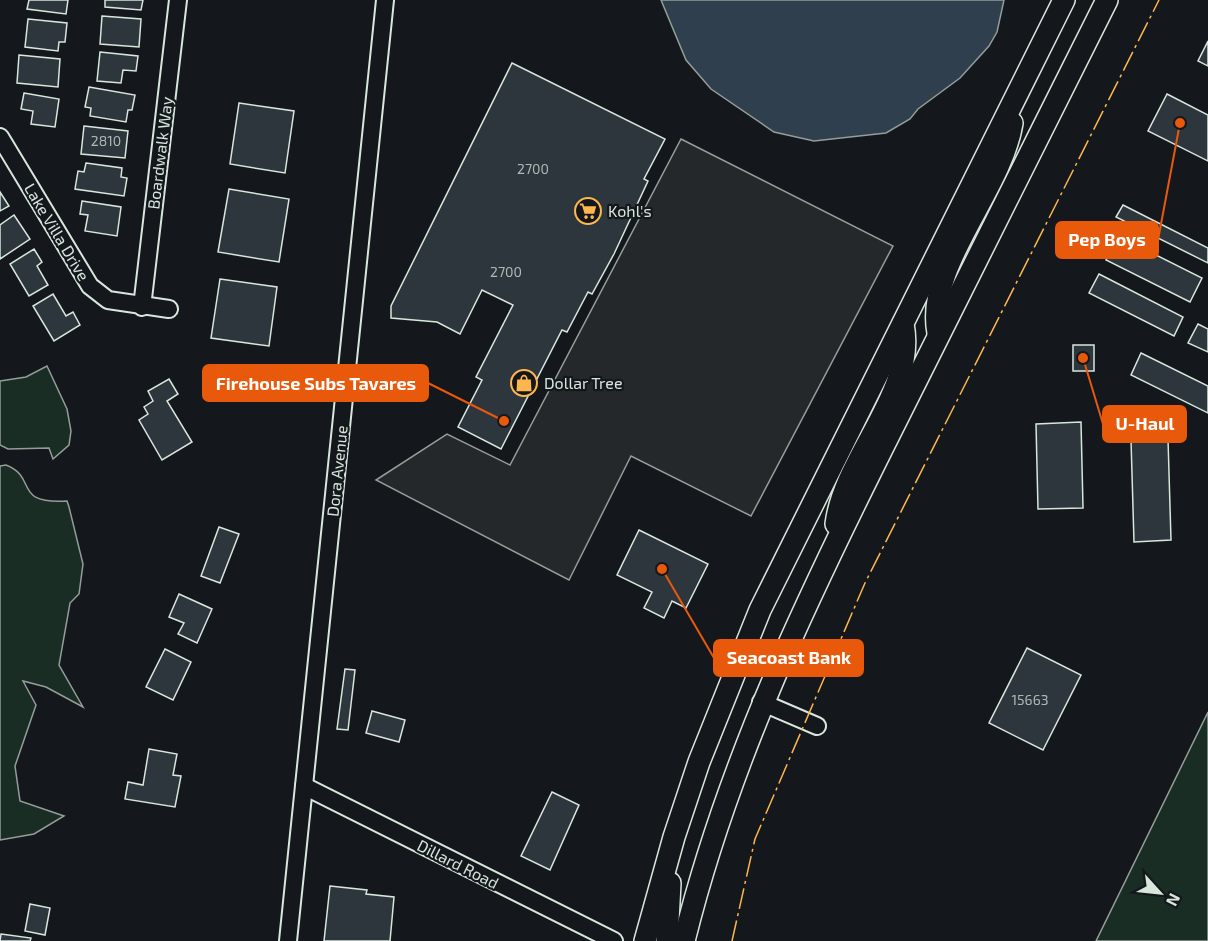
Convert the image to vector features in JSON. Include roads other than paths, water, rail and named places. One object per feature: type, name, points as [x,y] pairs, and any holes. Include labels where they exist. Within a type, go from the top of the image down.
[{"type":"main road","points":[[645,941],[674,837],[703,751],[760,610],[1064,0]]},
{"type":"main road","points":[[684,941],[710,849],[762,702],[837,539],[1107,0]]},
{"type":"main road","points":[[939,335],[936,320],[937,298],[944,276],[1002,159],[1009,139],[1011,104]]},
{"type":"main road","points":[[837,539],[839,505],[845,486],[898,381],[906,338],[903,322]]},
{"type":"main road","points":[[667,941],[674,837]]},
{"type":"street","name":"Boardwalk Way","points":[[142,307],[178,0]]},
{"type":"street","name":"Dora Avenue","points":[[288,941],[385,0]]},
{"type":"street","name":"Lake Villa Drive","points":[[0,137],[90,286],[108,300],[142,307],[169,309]]},
{"type":"street","points":[[762,702],[817,726]]},
{"type":"street","name":"Dillard Road","points":[[304,786],[614,941]]},
{"type":"water","points":[[661,0],[1004,0],[997,32],[989,46],[960,78],[918,109],[910,119],[886,133],[814,141],[774,132],[711,89],[686,60]]},
{"type":"place","name":"Pep Boys","points":[[1180,123]]},
{"type":"place","name":"Kohl's","points":[[588,211]]},
{"type":"place","name":"U-Haul","points":[[1083,358]]},
{"type":"place","name":"Dollar Tree","points":[[524,383]]},
{"type":"place","name":"Firehouse Subs Tavares","points":[[504,421]]},
{"type":"place","name":"Seacoast Bank","points":[[662,569]]}]
